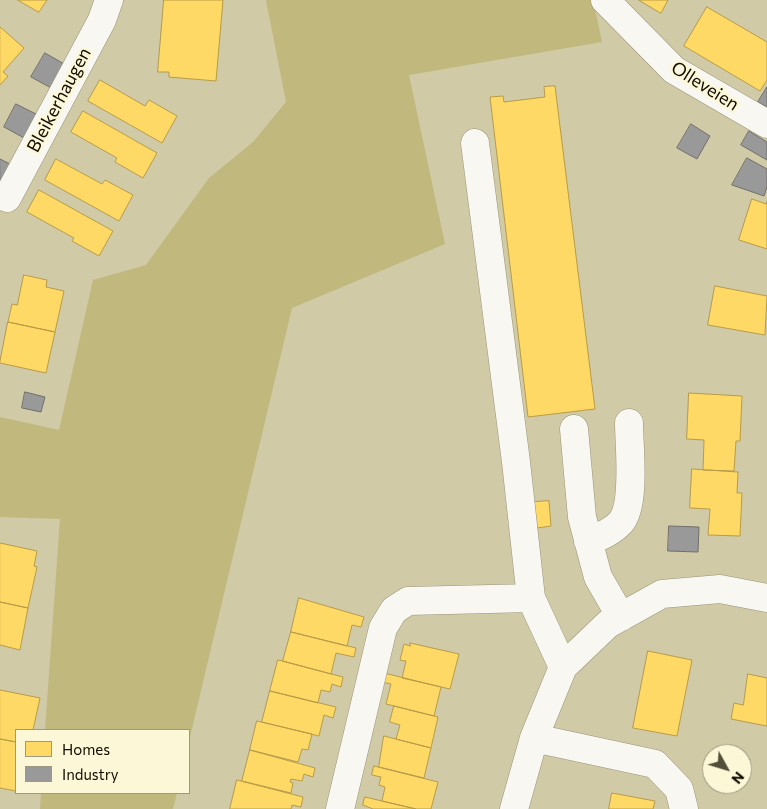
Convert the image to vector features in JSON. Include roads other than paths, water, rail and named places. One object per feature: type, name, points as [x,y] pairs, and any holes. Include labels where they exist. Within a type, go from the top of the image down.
[{"type":"street","name":"Bleikerhaugen","points":[[7,198],[102,20],[109,0]]},
{"type":"street","name":"Olleveien","points":[[605,0],[674,70],[767,124]]},
{"type":"street","points":[[475,143],[516,462],[531,598],[563,667]]},
{"type":"street","points":[[588,541],[611,531],[622,520],[629,505],[629,422]]},
{"type":"street","points":[[574,429],[582,516],[588,541],[598,577],[621,617]]},
{"type":"street","points":[[514,809],[534,738],[563,667],[608,624],[662,594],[720,589],[766,595]]},
{"type":"street","points":[[340,809],[384,628],[394,610],[408,601],[531,598]]},
{"type":"street","points":[[534,738],[655,764],[679,789],[684,809]]}]
